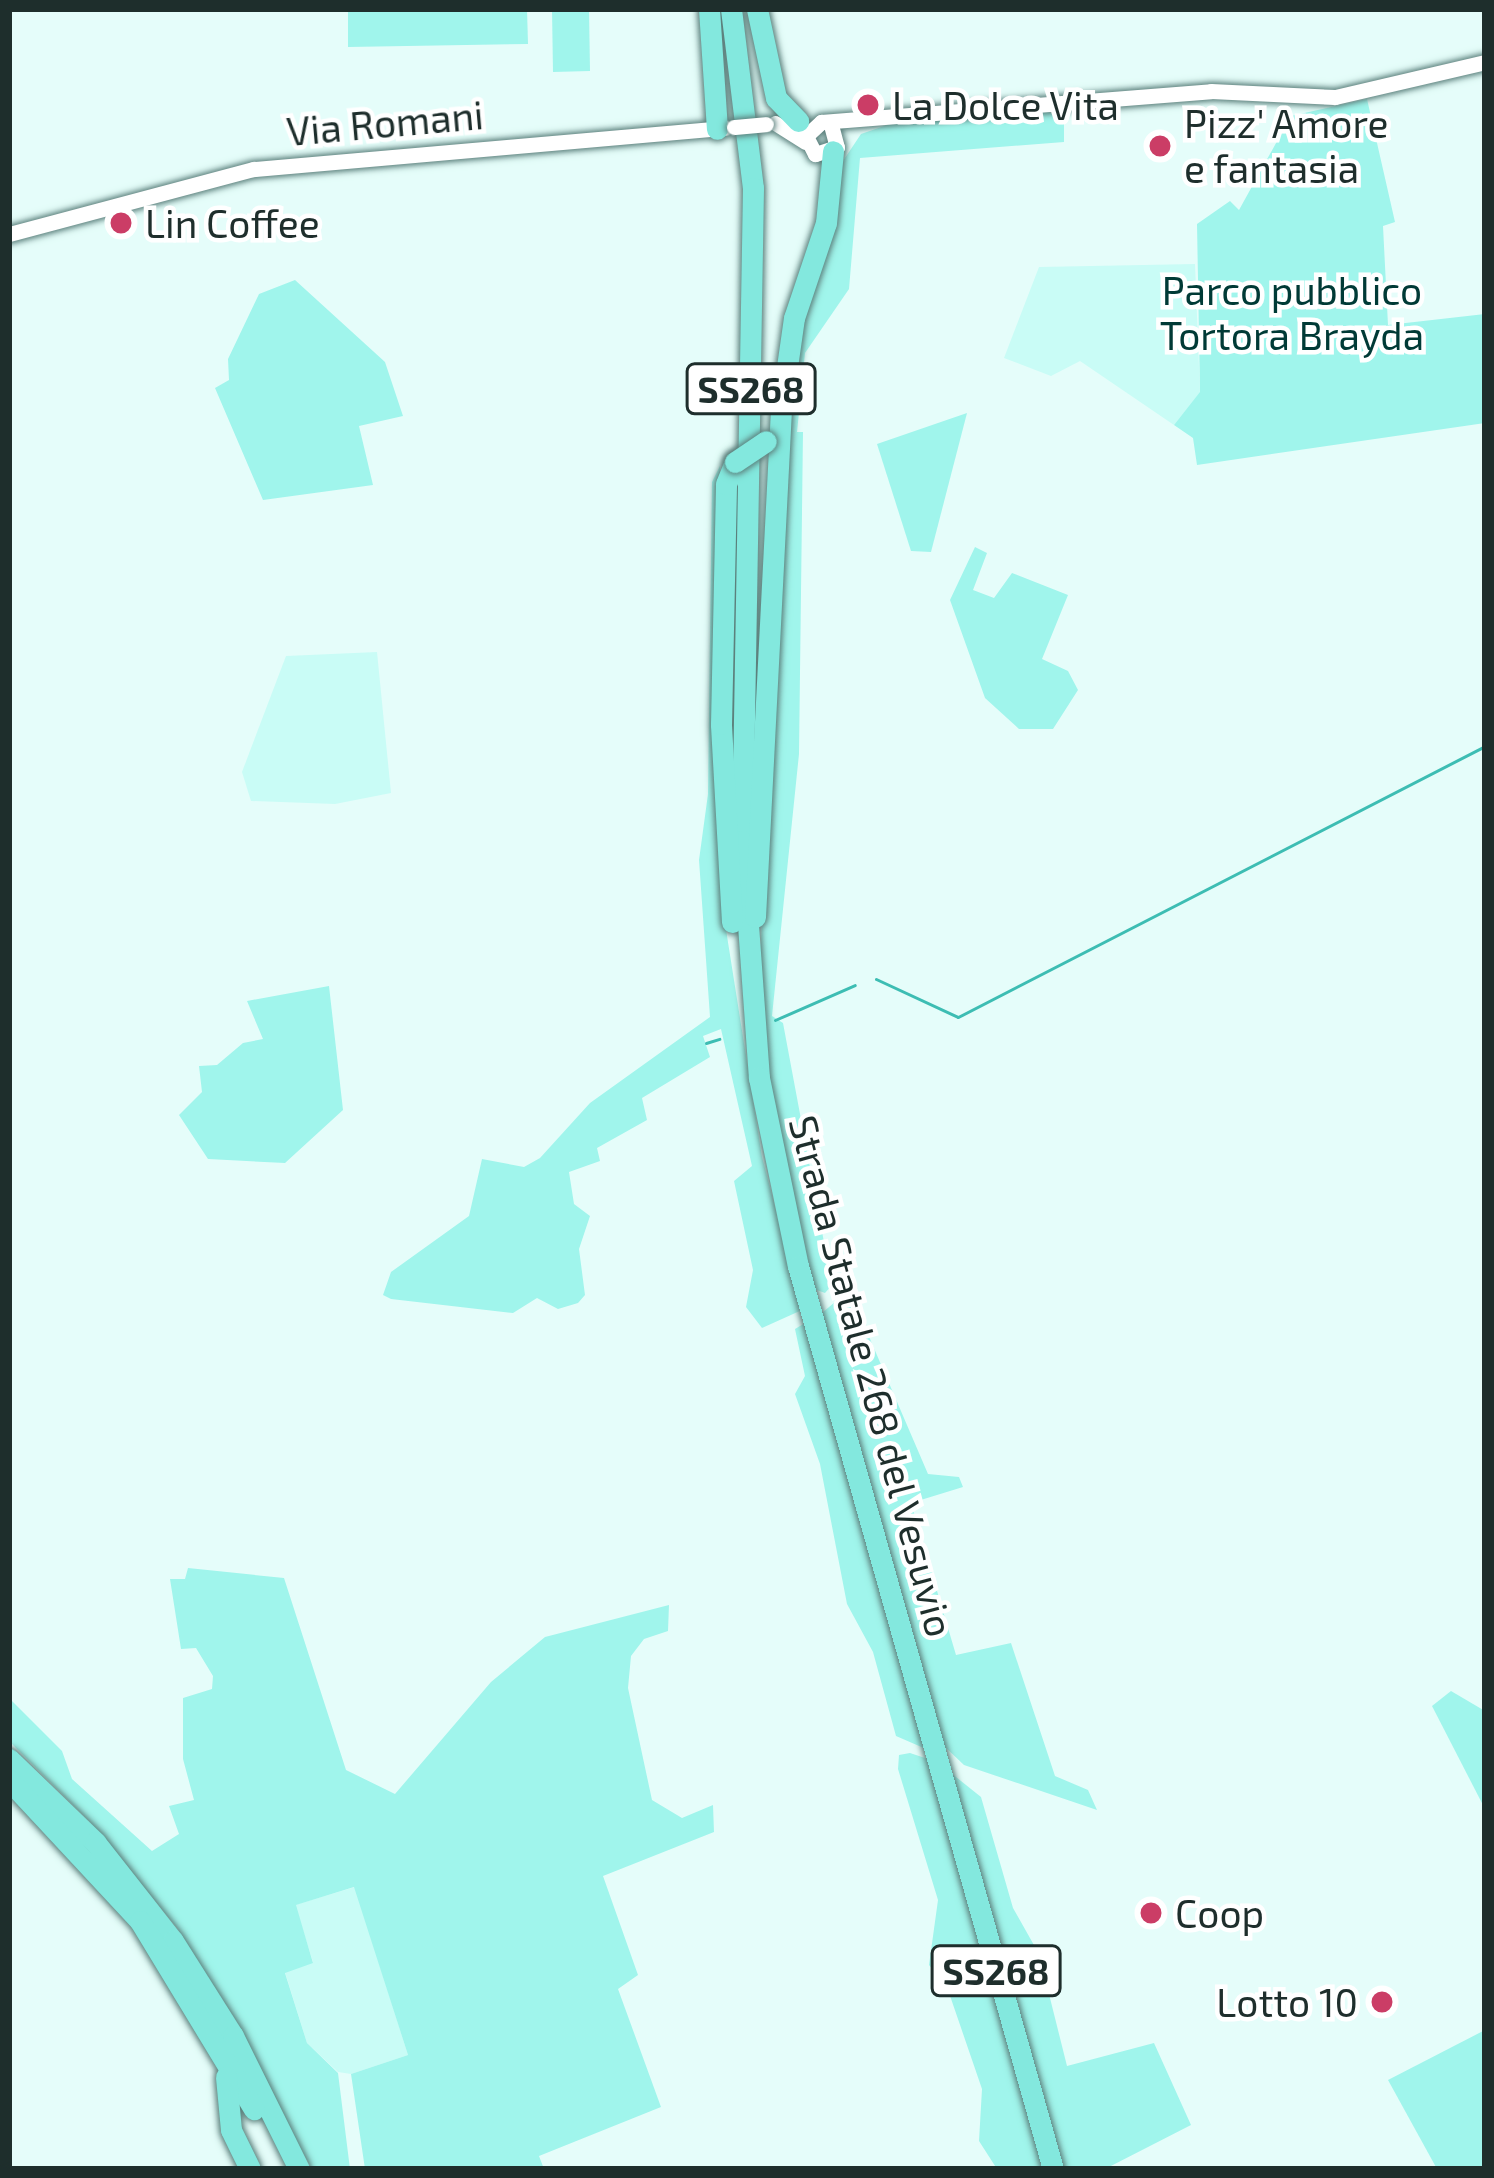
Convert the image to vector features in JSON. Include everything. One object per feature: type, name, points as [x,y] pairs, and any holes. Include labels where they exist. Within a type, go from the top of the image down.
[{"type":"highway","points":[[709,9],[726,128]]},
{"type":"highway","name":"Strada Statale 268 del Vesuvio","points":[[731,9],[753,188],[742,841],[749,988],[772,1156],[807,1300],[1052,2169]]},
{"type":"highway","points":[[749,988],[782,409],[789,340],[826,223],[827,187],[820,137],[776,98],[757,9]]},
{"type":"highway","points":[[749,988],[722,825],[726,484],[735,462],[766,441],[782,409]]},
{"type":"highway","points":[[9,1759],[94,1842],[173,1941],[233,2036],[299,2169]]},
{"type":"highway","points":[[9,1780],[101,1873],[174,1969],[284,2169]]},
{"type":"highway","points":[[174,1969],[227,2078],[231,2130],[250,2169]]},
{"type":"street","name":"Via Romani","points":[[9,234],[183,182],[278,166],[771,123],[820,137],[869,121],[1211,91],[1335,97],[1485,62]]},
{"type":"shaded area","points":[[1195,264],[1200,393],[1174,425],[1080,361],[1051,376],[1004,358],[1039,267]]},
{"type":"shaded area","points":[[377,652],[391,793],[335,804],[251,801],[242,772],[286,656]]},
{"type":"shaded area","points":[[355,1887],[408,2055],[351,2074],[338,2072],[307,2043],[285,1972],[313,1962],[295,1905]]},
{"type":"green space","points":[[348,9],[527,9],[528,44],[348,47]]},
{"type":"green space","points":[[552,9],[589,9],[590,71],[553,72]]},
{"type":"green space","name":"Parco pubblico Tortora Brayda","points":[[1367,99],[1395,222],[1383,226],[1388,325],[1485,314],[1485,423],[1197,465],[1193,438],[1174,425],[1200,392],[1197,224],[1230,201],[1239,210],[1291,116]]},
{"type":"green space","points":[[1046,110],[1064,122],[1064,142],[860,158],[849,289],[805,353],[797,432],[803,432],[799,754],[772,1016],[783,1023],[832,1285],[825,1293],[814,1289],[782,1161],[759,1001],[775,547],[799,325],[838,210],[837,170],[861,134],[893,123]]},
{"type":"green space","points":[[295,280],[385,362],[403,416],[359,426],[373,485],[263,500],[215,388],[229,380],[228,359],[259,294]]},
{"type":"green space","points":[[967,413],[931,552],[911,551],[877,444]]},
{"type":"green space","points":[[720,466],[721,898],[762,1157],[802,1310],[762,1328],[746,1307],[753,1270],[734,1181],[752,1166],[721,1029],[703,1036],[710,1057],[642,1098],[647,1120],[597,1148],[600,1161],[569,1172],[574,1204],[590,1216],[579,1249],[585,1295],[578,1303],[558,1309],[537,1298],[513,1313],[391,1299],[383,1295],[391,1272],[469,1216],[482,1159],[524,1167],[540,1158],[590,1103],[710,1017],[699,860],[708,794],[712,482]]},
{"type":"green space","points":[[975,547],[987,553],[973,590],[994,598],[1012,573],[1068,595],[1042,659],[1068,671],[1078,690],[1053,729],[1019,729],[985,698],[950,600]]},
{"type":"green space","points":[[329,986],[343,1110],[285,1163],[208,1159],[179,1115],[202,1092],[199,1066],[217,1065],[243,1043],[263,1039],[247,1001]]},
{"type":"green space","points":[[849,1290],[928,1474],[959,1477],[963,1487],[911,1503],[956,1655],[1011,1643],[1055,1776],[1088,1790],[1097,1810],[964,1765],[944,1746],[822,1313]]},
{"type":"green space","points":[[805,1323],[926,1749],[896,1736],[873,1652],[847,1604],[820,1464],[795,1394],[805,1376],[795,1329]]},
{"type":"green space","points":[[188,1568],[284,1578],[346,1770],[395,1794],[491,1682],[545,1637],[669,1605],[668,1631],[644,1639],[631,1656],[628,1688],[652,1800],[682,1818],[713,1805],[714,1832],[603,1876],[638,1975],[618,1989],[661,2107],[539,2156],[544,2169],[365,2169],[351,2074],[408,2055],[354,1887],[296,1905],[313,1963],[285,1973],[307,2043],[338,2073],[350,2169],[312,2169],[178,1929],[91,1823],[9,1741],[9,1698],[62,1751],[72,1779],[152,1851],[179,1834],[169,1806],[194,1800],[183,1759],[183,1698],[212,1689],[213,1676],[196,1648],[181,1649],[170,1579],[185,1579]]},
{"type":"green space","points":[[1451,1691],[1485,1711],[1485,1809],[1432,1706]]},
{"type":"green space","points":[[899,1755],[928,1759],[1043,2169],[997,2169],[979,2141],[982,2089],[947,1987],[929,1965],[938,1900],[898,1769]]},
{"type":"green space","points":[[951,1773],[981,1797],[1013,1908],[1039,1954],[1067,2066],[1154,2043],[1191,2125],[1105,2169],[1063,2169]]},
{"type":"green space","points":[[1485,2030],[1485,2169],[1437,2169],[1388,2080]]},
{"type":"waterway","points":[[876,979],[958,1017],[1485,746]]},
{"type":"waterway","points":[[775,1020],[855,985]]},
{"type":"waterway","points":[[706,1043],[719,1039]]},
{"type":"place","name":"La Dolce Vita","points":[[868,105]]},
{"type":"place","name":"Pizz' Amore e fantasia","points":[[1160,146]]},
{"type":"place","name":"Lin Coffee","points":[[121,223]]},
{"type":"place","name":"Coop","points":[[1151,1913]]},
{"type":"place","name":"Lotto 10","points":[[1382,2002]]}]
